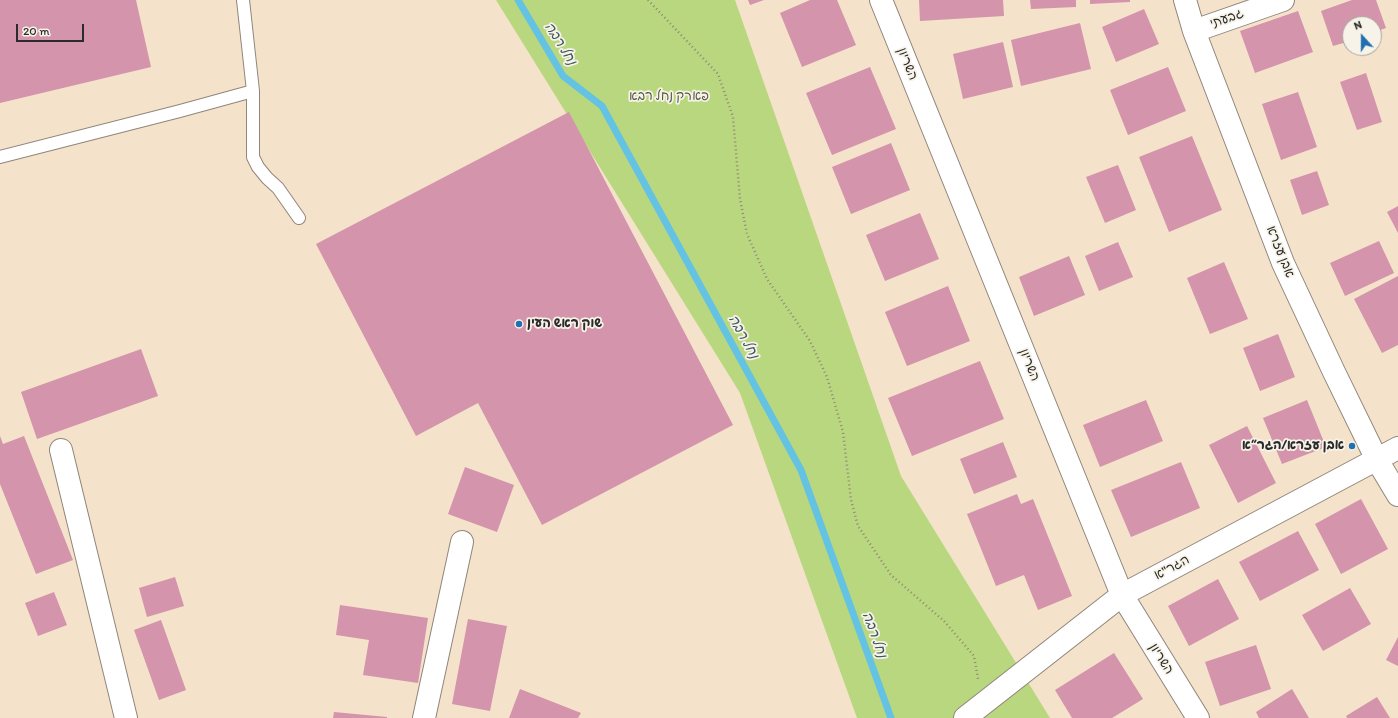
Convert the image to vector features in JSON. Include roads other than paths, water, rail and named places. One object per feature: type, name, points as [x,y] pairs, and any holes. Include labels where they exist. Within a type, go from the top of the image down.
[{"type":"street","name":"השריון","points":[[881,0],[1122,595],[1198,718]]},
{"type":"street","name":"אבן עזרא","points":[[1185,0],[1194,30],[1283,263],[1377,460],[1398,495]]},
{"type":"street","name":"גבעתי","points":[[1194,30],[1283,0]]},
{"type":"street","name":"הגר\"א","points":[[965,718],[1122,595],[1398,448]]},
{"type":"street","points":[[61,450],[126,718]]},
{"type":"street","points":[[424,718],[462,542]]},
{"type":"lane","points":[[243,0],[253,91],[253,157],[258,168],[278,188],[300,218]]},
{"type":"lane","points":[[0,157],[253,91]]},
{"type":"waterway","name":"נחל רבה","points":[[518,0],[563,76],[602,106],[801,470],[891,718]]},
{"type":"place","name":"שוק ראש העין","points":[[519,324]]},
{"type":"place","name":"אבן עזרא/הגר״א","points":[[1352,446]]},
{"type":"park label","name":"פארק נחל רבא","points":[[669,97]]}]
